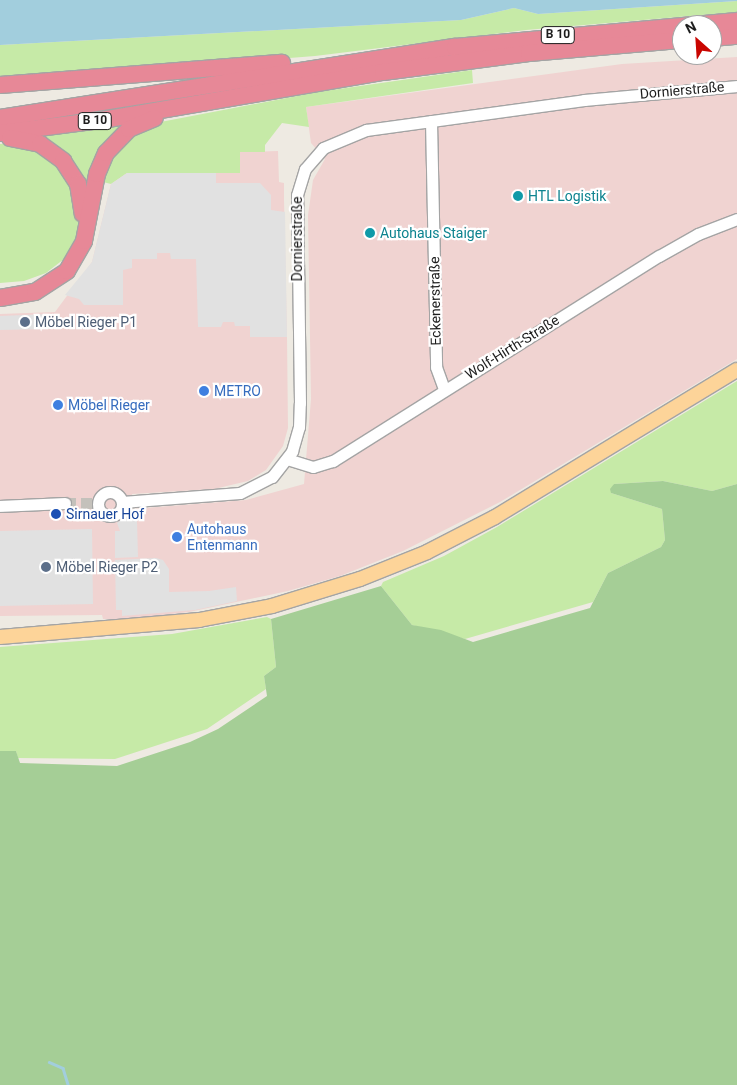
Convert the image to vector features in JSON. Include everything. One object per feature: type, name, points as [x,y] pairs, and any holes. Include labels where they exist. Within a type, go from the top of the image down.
[{"type":"highway","name":"B 10","points":[[0,118],[114,102],[325,65],[527,38],[737,21]]},
{"type":"highway","points":[[722,37],[737,36]]},
{"type":"highway","name":"B 10","points":[[0,133],[452,63],[672,41]]},
{"type":"highway","points":[[0,85],[270,64],[325,65]]},
{"type":"highway","points":[[0,298],[35,292],[67,271],[84,241],[97,174],[110,146],[136,125],[190,105]]},
{"type":"highway","points":[[0,137],[40,144],[63,161],[78,184],[84,212],[78,241],[63,263],[35,283],[0,288]]},
{"type":"main road","points":[[0,636],[199,620],[295,600],[360,579],[427,552],[495,517],[737,370]]},
{"type":"street","name":"Dornierstraße","points":[[122,502],[209,498],[240,493],[272,477],[287,459],[294,445],[299,422],[296,202],[302,174],[317,153],[348,135],[431,121],[584,100],[737,86]]},
{"type":"street","name":"Eckenerstraße","points":[[431,121],[436,367],[444,390]]},
{"type":"street","name":"Wolf-Hirth-Straße","points":[[287,459],[312,467],[333,460],[679,244],[737,219]]},
{"type":"street","points":[[0,506],[65,503]]},
{"type":"shaded area","points":[[737,57],[737,359],[500,502],[403,551],[340,576],[288,591],[189,612],[129,619],[103,619],[102,615],[0,616],[0,314],[55,312],[92,262],[111,184],[127,173],[239,173],[240,152],[278,151],[279,182],[284,183],[287,337],[288,428],[283,446],[266,470],[248,481],[214,489],[132,494],[132,509],[246,500],[304,484],[311,399],[308,215],[313,180],[325,159],[311,143],[306,107],[622,64],[672,61],[672,65],[722,65],[722,58]]},
{"type":"shaded area","points":[[127,173],[216,173],[216,183],[260,183],[271,195],[271,210],[285,212],[287,337],[250,337],[250,326],[235,326],[234,322],[223,322],[221,327],[198,327],[196,259],[171,259],[170,253],[157,253],[157,259],[132,259],[132,268],[123,270],[123,305],[84,305],[79,299],[65,295],[92,262],[111,184]]},
{"type":"shaded area","name":"Möbel Rieger P1","points":[[49,314],[50,329],[0,330],[0,316]]},
{"type":"shaded area","points":[[129,512],[137,521],[138,557],[115,558],[115,531],[120,531],[117,523]]},
{"type":"shaded area","name":"Möbel Rieger P2","points":[[92,529],[93,604],[0,606],[0,531]]},
{"type":"shaded area","points":[[156,558],[163,560],[169,569],[169,592],[209,591],[236,587],[237,601],[195,610],[122,616],[122,610],[116,610],[115,560]]},
{"type":"green space","points":[[737,1],[737,12],[672,15],[672,18],[526,30],[315,56],[0,80],[0,45],[461,20],[514,8],[538,14]]},
{"type":"green space","points":[[472,70],[473,83],[306,107],[309,127],[282,123],[265,145],[265,152],[240,152],[240,173],[127,173],[111,184],[99,181],[116,145],[150,124],[318,92]]},
{"type":"green space","points":[[127,124],[88,202],[36,137]]},
{"type":"green space","points":[[0,144],[25,144],[63,167],[81,216],[76,237],[64,259],[46,273],[24,281],[0,283]]},
{"type":"green space","points":[[737,381],[737,484],[712,491],[663,481],[614,484],[611,493],[662,509],[665,540],[661,547],[608,573],[593,602],[465,639],[412,625],[381,586],[383,582],[444,556],[497,527]]},
{"type":"green space","points":[[663,481],[712,491],[737,484],[737,1085],[0,1085],[0,751],[16,751],[20,763],[117,766],[190,742],[218,729],[267,696],[264,676],[276,667],[271,619],[381,586],[412,625],[441,630],[473,642],[590,608],[608,573],[661,547],[665,540],[662,509],[611,493],[610,489],[614,484]]},
{"type":"green space","points":[[267,617],[271,619],[276,667],[264,676],[266,689],[207,729],[115,759],[18,758],[16,751],[0,751],[0,647],[172,634]]},
{"type":"water","points":[[0,0],[737,1],[538,14],[514,8],[461,20],[0,45]]},
{"type":"waterway","points":[[49,1062],[63,1068],[68,1084]]},
{"type":"tunnel","points":[[65,503],[99,503]]},
{"type":"place","name":"HTL Logistik","points":[[518,196]]},
{"type":"place","name":"Autohaus Staiger","points":[[370,233]]},
{"type":"place","name":"Möbel Rieger P1","points":[[25,322]]},
{"type":"place","name":"METRO","points":[[204,391]]},
{"type":"place","name":"Möbel Rieger","points":[[58,405]]},
{"type":"place","name":"Sirnauer Hof","points":[[56,514]]},
{"type":"place","name":"Autohaus Entenmann","points":[[177,537]]},
{"type":"place","name":"Möbel Rieger P2","points":[[46,567]]}]
